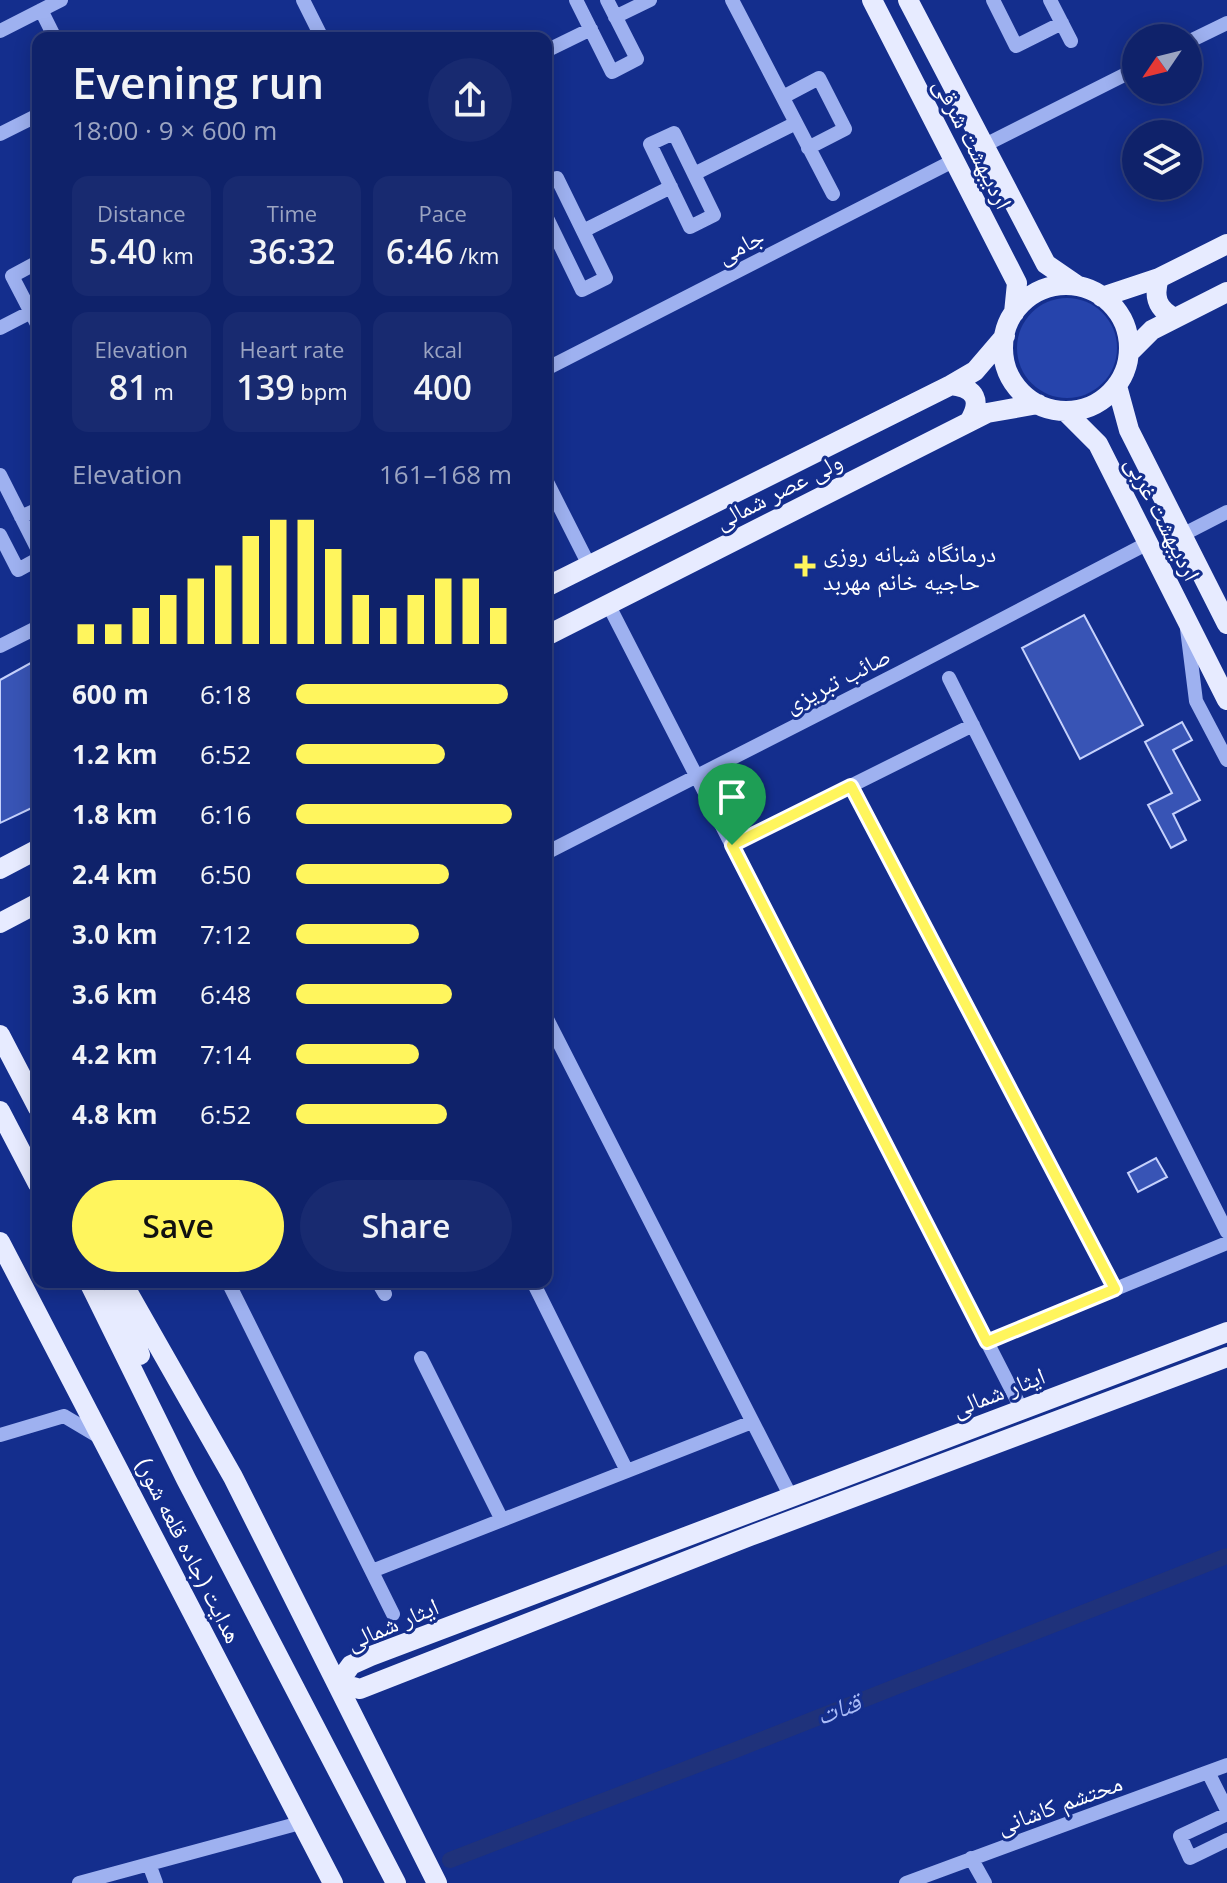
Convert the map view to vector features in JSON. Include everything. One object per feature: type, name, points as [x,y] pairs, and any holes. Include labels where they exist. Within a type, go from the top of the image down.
[{"type":"main road","name":"اردیبهشت شرقی","points":[[872,0],[1017,283],[1014,313]]},
{"type":"main road","name":"اردیبهشت شرقی","points":[[908,0],[1046,264],[1078,286]]},
{"type":"main road","points":[[1102,297],[1159,278],[1227,244]]},
{"type":"main road","points":[[1004,259],[1014,264],[1024,263],[1033,256],[1036,246]]},
{"type":"main road","points":[[1159,278],[1155,290],[1157,302],[1164,312],[1175,318]]},
{"type":"main road","points":[[1059,285],[1078,286],[1102,297],[1121,318],[1128,335],[1129,353],[1117,386],[1089,407],[1065,411],[1038,404],[1023,394],[1012,381],[1003,347],[1014,313],[1026,299],[1059,285]]},
{"type":"main road","points":[[1129,353],[1152,330],[1227,292]]},
{"type":"main road","name":"ولی عصر شمالی","points":[[552,584],[951,385],[975,371],[1005,336]]},
{"type":"main road","points":[[951,385],[965,386],[975,396],[977,410],[969,422]]},
{"type":"main road","name":"اردیبهشت غربی","points":[[1117,386],[1129,430],[1227,624]]},
{"type":"main road","name":"ولی عصر شمالی","points":[[552,633],[987,413],[1038,404]]},
{"type":"main road","name":"اردیبهشت غربی","points":[[1065,411],[1098,444],[1227,700]]},
{"type":"main road","points":[[1101,452],[1111,442],[1125,439],[1137,446]]},
{"type":"main road","points":[[0,869],[32,852]]},
{"type":"main road","points":[[0,923],[32,906]]},
{"type":"main road","points":[[0,1035],[32,1096]]},
{"type":"main road","points":[[0,1111],[32,1172]]},
{"type":"main road","name":"هدایت (جاده قلعه شور)","points":[[0,1242],[333,1883]]},
{"type":"main road","name":"هدایت (جاده قلعه شور)","points":[[92,1288],[186,1479],[396,1883]]},
{"type":"main road","points":[[114,1288],[186,1479]]},
{"type":"main road","points":[[125,1288],[233,1477],[437,1883]]},
{"type":"main road","name":"ایثار شمالی","points":[[1227,1332],[371,1656],[351,1665],[338,1683],[360,1689],[1227,1357]]},
{"type":"main road","points":[[902,1455],[910,1476]]},
{"type":"street","points":[[0,31],[61,0]]},
{"type":"street","points":[[303,0],[319,32]]},
{"type":"street","points":[[576,0],[612,72],[637,59],[607,0]]},
{"type":"street","points":[[615,17],[650,0]]},
{"type":"street","points":[[732,0],[833,194]]},
{"type":"street","points":[[993,0],[1016,46],[1062,23]]},
{"type":"street","points":[[1050,0],[1071,41]]},
{"type":"street","points":[[41,10],[52,32]]},
{"type":"street","points":[[1202,35],[1227,23]]},
{"type":"street","points":[[552,48],[591,29]]},
{"type":"street","points":[[983,146],[1122,76]]},
{"type":"street","points":[[783,97],[819,78],[845,129],[808,148]]},
{"type":"street","points":[[0,134],[32,118]]},
{"type":"street","points":[[694,174],[796,123]]},
{"type":"street","points":[[674,133],[714,215],[690,227],[671,187],[650,144],[674,133]]},
{"type":"street","name":"جامی","points":[[552,366],[955,160]]},
{"type":"street","points":[[552,181],[557,178],[606,278],[582,290],[552,245]]},
{"type":"street","points":[[583,231],[671,187]]},
{"type":"street","points":[[32,265],[12,276],[32,315]]},
{"type":"street","points":[[0,328],[32,320]]},
{"type":"street","points":[[0,475],[32,538]]},
{"type":"street","points":[[552,492],[589,565]]},
{"type":"street","points":[[21,517],[32,512]]},
{"type":"street","points":[[1182,535],[1227,512]]},
{"type":"street","points":[[0,535],[18,570],[32,562]]},
{"type":"street","name":"صائب تبریزی","points":[[552,850],[1148,543]]},
{"type":"street","points":[[608,604],[1022,1410]]},
{"type":"street","points":[[1185,617],[1196,701],[1227,760]]},
{"type":"street","points":[[0,646],[32,630]]},
{"type":"street","points":[[949,678],[1227,1232]]},
{"type":"street","points":[[732,845],[973,725]]},
{"type":"street","points":[[851,786],[1115,1289]]},
{"type":"street","points":[[552,1029],[791,1497]]},
{"type":"street","points":[[987,1342],[1227,1243]]},
{"type":"street","points":[[231,1288],[393,1614]]},
{"type":"street","points":[[536,1288],[627,1471]]},
{"type":"street","points":[[421,1358],[502,1520]]},
{"type":"street","points":[[64,1416],[74,1382]]},
{"type":"street","points":[[0,1435],[64,1416],[104,1440]]},
{"type":"street","points":[[372,1571],[752,1422]]},
{"type":"street","name":"محتشم کاشانی","points":[[906,1883],[1227,1765]]},
{"type":"street","points":[[1208,1772],[1227,1812],[1180,1836],[1190,1858],[1227,1840]]},
{"type":"street","points":[[79,1883],[300,1823]]},
{"type":"street","points":[[971,1858],[985,1883]]},
{"type":"street","points":[[149,1864],[156,1883]]},
{"type":"shaded area","points":[[1067,298],[1095,306],[1109,320],[1117,348],[1109,376],[1095,390],[1067,398],[1039,390],[1025,376],[1017,348],[1025,320],[1039,306]]},
{"type":"building","points":[[1084,615],[1143,725],[1080,759],[1022,648]]},
{"type":"building","points":[[32,662],[32,808],[0,823],[0,680]]},
{"type":"building","points":[[1182,722],[1192,740],[1173,750],[1200,800],[1173,814],[1186,840],[1171,848],[1148,805],[1172,793],[1145,742]]},
{"type":"building","points":[[1156,1158],[1167,1177],[1138,1192],[1128,1173]]},
{"type":"waterway","name":"قنات","points":[[450,1860],[1227,1556]]},
{"type":"place","name":"درمانگاه شبانه‌ روزی حاجیه‌ خانم مهربد","points":[[805,566]]},
{"type":"route","points":[[851,786],[1115,1289],[987,1342],[732,845],[851,786]]}]
